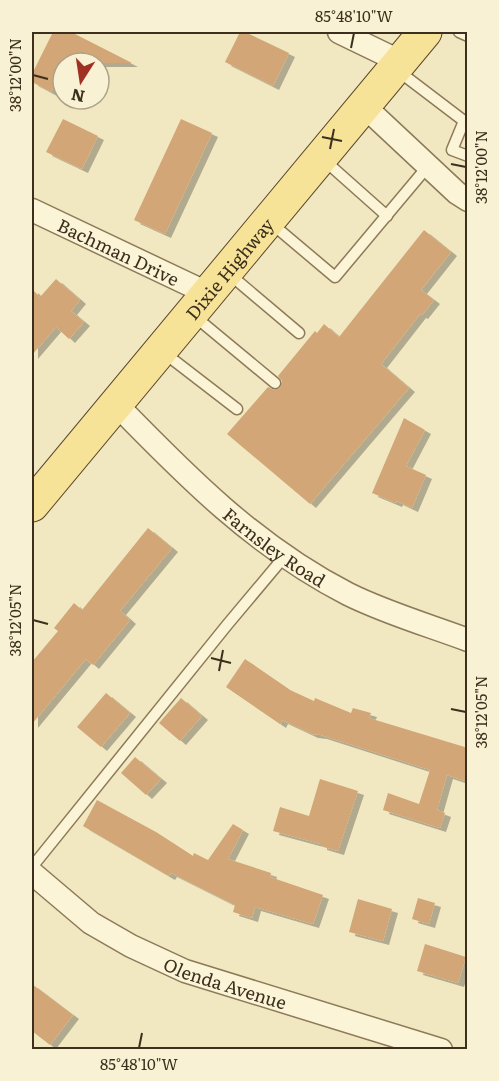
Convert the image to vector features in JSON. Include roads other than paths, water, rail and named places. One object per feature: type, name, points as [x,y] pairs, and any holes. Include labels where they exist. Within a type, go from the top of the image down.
[{"type":"main road","name":"Dixie Highway","points":[[32,505],[425,32]]},
{"type":"street","points":[[339,32],[397,65]]},
{"type":"street","points":[[364,106],[457,194],[468,200]]},
{"type":"street","name":"Bachman Drive","points":[[32,210],[208,292]]},
{"type":"street","name":"Farnsley Road","points":[[116,404],[163,453],[240,524],[284,557],[351,596],[468,640]]},
{"type":"street","name":"Olenda Avenue","points":[[32,873],[91,923],[130,946],[185,971],[441,1050]]},
{"type":"lane","points":[[459,32],[468,36]]},
{"type":"lane","points":[[397,65],[466,117],[452,150],[468,156]]},
{"type":"lane","points":[[321,157],[387,216]]},
{"type":"lane","points":[[268,220],[335,277],[428,166]]},
{"type":"lane","points":[[208,292],[299,333]]},
{"type":"lane","points":[[208,292],[275,383]]},
{"type":"lane","points":[[161,350],[237,409]]},
{"type":"lane","points":[[32,867],[284,557]]}]
